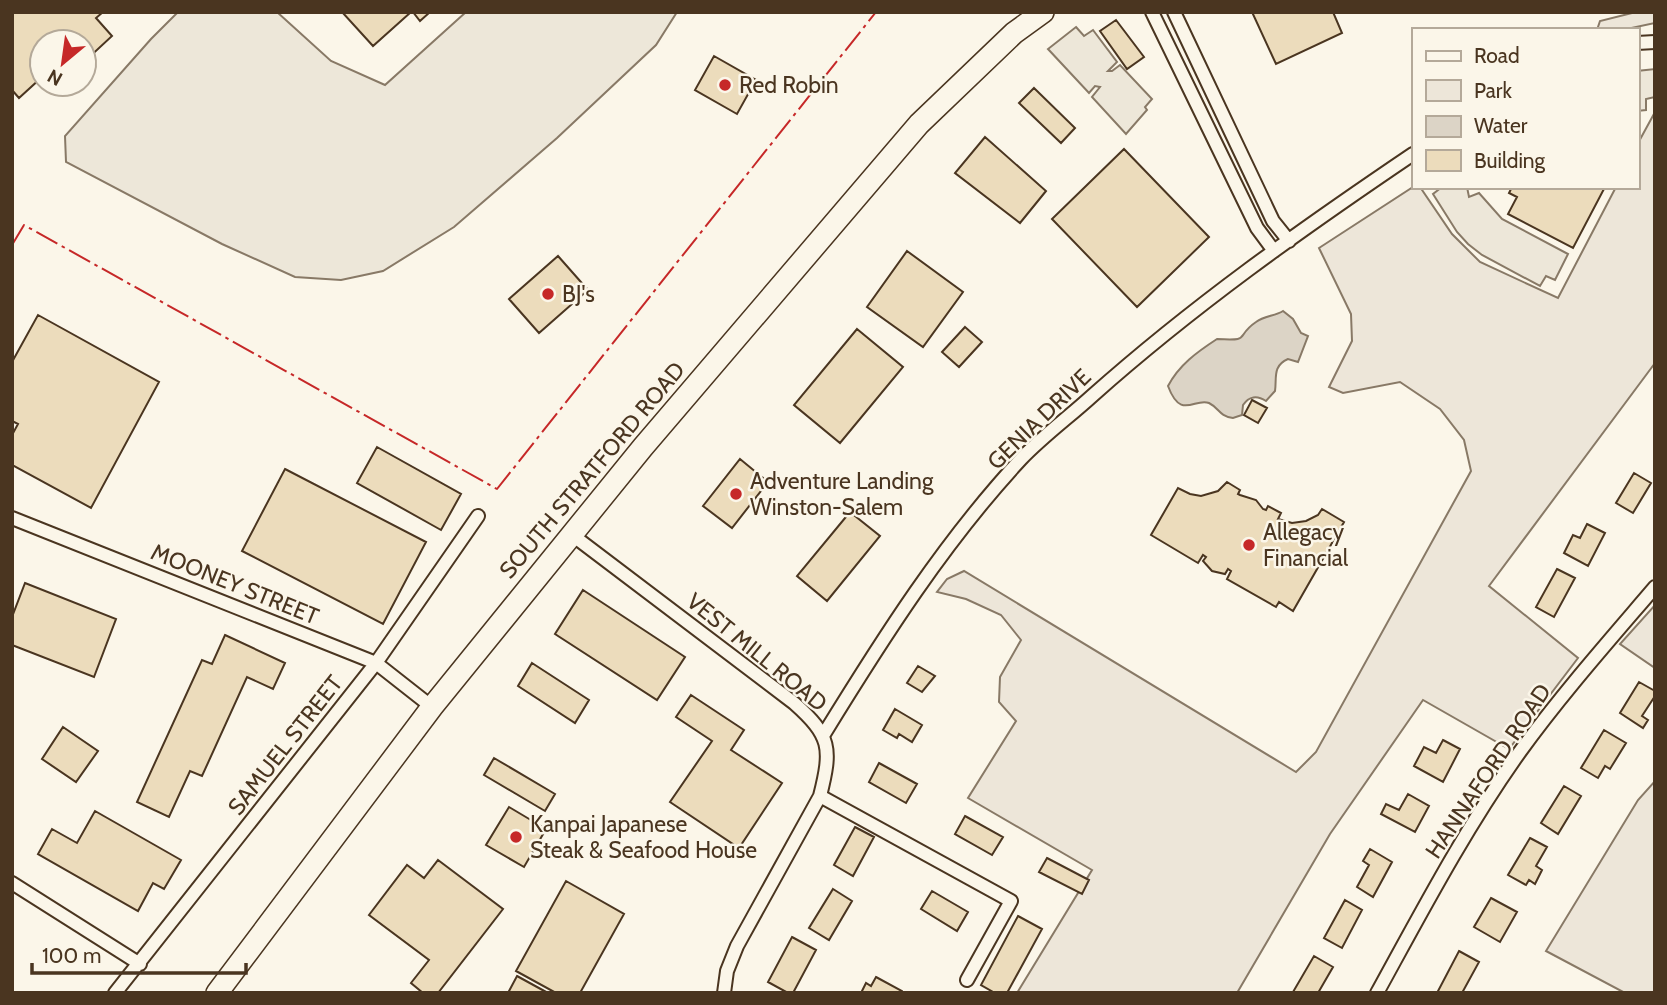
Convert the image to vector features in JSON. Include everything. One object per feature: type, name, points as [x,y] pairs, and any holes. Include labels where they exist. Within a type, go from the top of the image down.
[{"type":"main road","name":"SOUTH STRATFORD ROAD","points":[[217,993],[432,707],[571,534],[919,124],[1014,33],[1043,12]]},
{"type":"street","points":[[1152,12],[1257,228],[1281,246]]},
{"type":"street","points":[[1174,12],[1273,221],[1281,246]]},
{"type":"street","name":"GENIA DRIVE","points":[[824,734],[919,587],[957,535],[1023,458],[1144,350],[1199,306],[1412,155]]},
{"type":"street","name":"SAMUEL STREET","points":[[115,993],[376,663],[478,516]]},
{"type":"street","name":"MOONEY STREET","points":[[12,518],[376,663],[432,707]]},
{"type":"street","name":"VEST MILL ROAD","points":[[571,534],[794,703],[824,734],[827,769],[820,796],[737,946],[727,971],[724,993]]},
{"type":"street","name":"HANNAFORD ROAD","points":[[1377,993],[1445,870],[1505,774],[1562,697],[1655,587]]},
{"type":"street","points":[[820,796],[1012,901],[967,980]]},
{"type":"street","points":[[12,883],[139,964]]},
{"type":"green space","points":[[1636,12],[1655,12],[1655,23],[1631,28],[1598,28],[1600,21]]},
{"type":"green space","points":[[1655,112],[1655,363],[1489,586],[1578,658],[1509,749],[1423,700],[1330,834],[1237,993],[1017,993],[1092,870],[968,798],[1016,721],[999,702],[1000,677],[1021,640],[1001,615],[966,599],[937,592],[947,579],[964,571],[1296,772],[1316,752],[1471,471],[1464,440],[1440,409],[1400,382],[1343,393],[1329,387],[1352,341],[1351,314],[1319,248],[1412,188],[1421,189],[1452,234],[1480,262],[1558,298],[1615,189],[1639,189],[1639,141]]},
{"type":"green space","points":[[1655,605],[1655,668],[1620,644]]},
{"type":"green space","points":[[1655,781],[1655,993],[1625,993],[1546,951],[1638,800]]},
{"type":"shaded area","points":[[178,12],[277,12],[331,61],[385,85],[466,12],[677,12],[656,45],[557,138],[454,227],[383,271],[341,280],[295,277],[222,244],[66,162],[65,136]]},
{"type":"shaded area","points":[[1076,27],[1084,36],[1093,30],[1117,62],[1108,71],[1120,65],[1152,99],[1145,107],[1147,110],[1126,134],[1092,97],[1100,87],[1095,86],[1089,93],[1048,49]]},
{"type":"shaded area","points":[[1655,69],[1655,97],[1646,99],[1646,110],[1639,111],[1639,71]]},
{"type":"shaded area","points":[[1439,189],[1467,189],[1469,197],[1479,193],[1502,219],[1568,254],[1555,280],[1546,276],[1540,286],[1482,255],[1457,232],[1433,194]]},
{"type":"water","points":[[1283,311],[1293,319],[1301,333],[1308,336],[1298,362],[1288,359],[1280,365],[1276,373],[1275,391],[1266,401],[1251,398],[1243,405],[1242,415],[1233,418],[1225,416],[1209,403],[1183,405],[1173,397],[1168,386],[1183,365],[1196,354],[1217,339],[1242,337],[1249,327],[1259,320]]},
{"type":"building","points":[[12,12],[103,12],[96,18],[112,36],[98,49],[98,28],[28,28],[28,90],[19,98],[12,90]]},
{"type":"building","points":[[342,12],[411,12],[373,46]]},
{"type":"building","points":[[413,12],[430,12],[420,21]]},
{"type":"building","points":[[1252,12],[1333,12],[1342,33],[1276,64]]},
{"type":"building","points":[[1116,20],[1144,57],[1127,69],[1100,31]]},
{"type":"building","name":"Red Robin","points":[[714,56],[756,80],[737,114],[695,90]]},
{"type":"building","points":[[1034,88],[1075,128],[1061,143],[1019,103]]},
{"type":"building","points":[[985,137],[1046,191],[1020,223],[955,173]]},
{"type":"building","points":[[1124,149],[1209,237],[1137,307],[1052,219]]},
{"type":"building","points":[[1511,189],[1604,189],[1573,248],[1508,214],[1517,197],[1509,193]]},
{"type":"building","points":[[907,251],[963,292],[923,347],[867,307]]},
{"type":"building","name":"BJ's","points":[[558,256],[588,290],[539,333],[509,299]]},
{"type":"building","points":[[38,315],[159,382],[91,508],[12,465],[12,435],[18,424],[12,421],[12,362]]},
{"type":"building","points":[[965,327],[982,342],[959,367],[942,352]]},
{"type":"building","points":[[857,329],[903,367],[840,443],[794,405]]},
{"type":"building","points":[[1252,400],[1267,408],[1258,423],[1244,415]]},
{"type":"building","points":[[377,447],[461,494],[441,530],[357,483]]},
{"type":"building","name":"Adventure Landing Winston-Salem","points":[[740,459],[768,482],[732,528],[703,506]]},
{"type":"building","points":[[285,469],[426,542],[383,624],[242,551]]},
{"type":"building","points":[[1634,473],[1651,483],[1633,513],[1616,503]]},
{"type":"building","name":"Allegacy Financial","points":[[1227,482],[1240,490],[1238,494],[1256,500],[1263,509],[1266,510],[1268,506],[1281,513],[1278,519],[1292,523],[1306,521],[1318,515],[1322,509],[1344,522],[1293,611],[1279,602],[1276,607],[1227,579],[1231,571],[1228,569],[1225,574],[1212,571],[1203,561],[1206,557],[1203,555],[1198,563],[1151,535],[1178,488],[1201,496],[1218,491]]},
{"type":"building","points":[[850,512],[880,536],[827,601],[797,576]]},
{"type":"building","points":[[1587,524],[1605,533],[1588,566],[1564,553],[1573,535],[1580,538]]},
{"type":"building","points":[[1557,569],[1575,578],[1554,617],[1536,607]]},
{"type":"building","points":[[25,583],[116,619],[94,677],[12,645],[12,617]]},
{"type":"building","points":[[583,590],[685,657],[657,700],[555,634]]},
{"type":"building","points":[[225,635],[285,663],[273,689],[247,677],[202,776],[190,771],[169,817],[137,802],[202,660],[212,664]]},
{"type":"building","points":[[532,663],[589,700],[575,723],[518,686]]},
{"type":"building","points":[[918,666],[935,676],[922,692],[907,683]]},
{"type":"building","points":[[1639,682],[1655,691],[1655,696],[1642,716],[1648,720],[1643,728],[1620,713]]},
{"type":"building","points":[[691,695],[744,730],[731,750],[782,783],[739,848],[670,802],[712,741],[676,717]]},
{"type":"building","points":[[895,709],[922,725],[912,742],[899,734],[897,738],[883,730]]},
{"type":"building","points":[[63,727],[98,751],[76,782],[42,759]]},
{"type":"building","points":[[1604,730],[1626,743],[1610,769],[1605,766],[1598,778],[1581,768]]},
{"type":"building","points":[[1443,740],[1460,749],[1443,782],[1414,766],[1424,747],[1436,753]]},
{"type":"building","points":[[494,758],[555,794],[545,811],[484,775]]},
{"type":"building","points":[[879,763],[917,784],[906,803],[869,782]]},
{"type":"building","points":[[1564,786],[1581,796],[1558,834],[1541,823]]},
{"type":"building","points":[[1408,794],[1429,806],[1415,832],[1381,814],[1386,804],[1399,810]]},
{"type":"building","name":"Kanpai Japanese Steak & Seafood House","points":[[509,807],[546,829],[524,867],[486,845]]},
{"type":"building","points":[[95,811],[181,860],[164,889],[153,883],[138,911],[38,854],[52,829],[77,843]]},
{"type":"building","points":[[965,816],[1003,837],[992,855],[955,834]]},
{"type":"building","points":[[855,827],[874,837],[853,876],[834,865]]},
{"type":"building","points":[[1530,838],[1547,847],[1536,866],[1542,870],[1535,884],[1529,880],[1526,885],[1508,875]]},
{"type":"building","points":[[1370,849],[1392,862],[1373,897],[1357,887],[1369,865],[1363,861]]},
{"type":"building","points":[[1047,858],[1089,880],[1082,894],[1039,872]]},
{"type":"building","points":[[438,860],[503,909],[438,993],[423,993],[411,983],[429,960],[369,915],[407,865],[424,878]]},
{"type":"building","points":[[566,881],[624,914],[580,993],[556,993],[516,971]]},
{"type":"building","points":[[833,889],[852,901],[829,940],[809,928]]},
{"type":"building","points":[[932,891],[968,912],[957,931],[921,909]]},
{"type":"building","points":[[1491,898],[1517,912],[1500,942],[1474,927]]},
{"type":"building","points":[[1345,900],[1362,910],[1342,948],[1324,938]]},
{"type":"building","points":[[1018,916],[1042,929],[1007,993],[995,993],[981,985]]},
{"type":"building","points":[[792,937],[816,950],[793,993],[788,993],[768,982]]},
{"type":"building","points":[[1459,951],[1479,962],[1462,993],[1437,993]]},
{"type":"building","points":[[1314,956],[1333,967],[1318,993],[1293,992]]},
{"type":"building","points":[[517,976],[548,993],[508,993]]},
{"type":"building","points":[[876,977],[902,993],[861,993],[866,983],[871,986]]},
{"type":"power","points":[[12,245],[24,225],[497,489],[876,12]]},
{"type":"place","name":"Red Robin","points":[[725,85]]},
{"type":"place","name":"BJ's","points":[[548,294]]},
{"type":"place","name":"Adventure Landing Winston-Salem","points":[[736,494]]},
{"type":"place","name":"Allegacy Financial","points":[[1249,545]]},
{"type":"place","name":"Kanpai Japanese Steak & Seafood House","points":[[516,837]]}]
